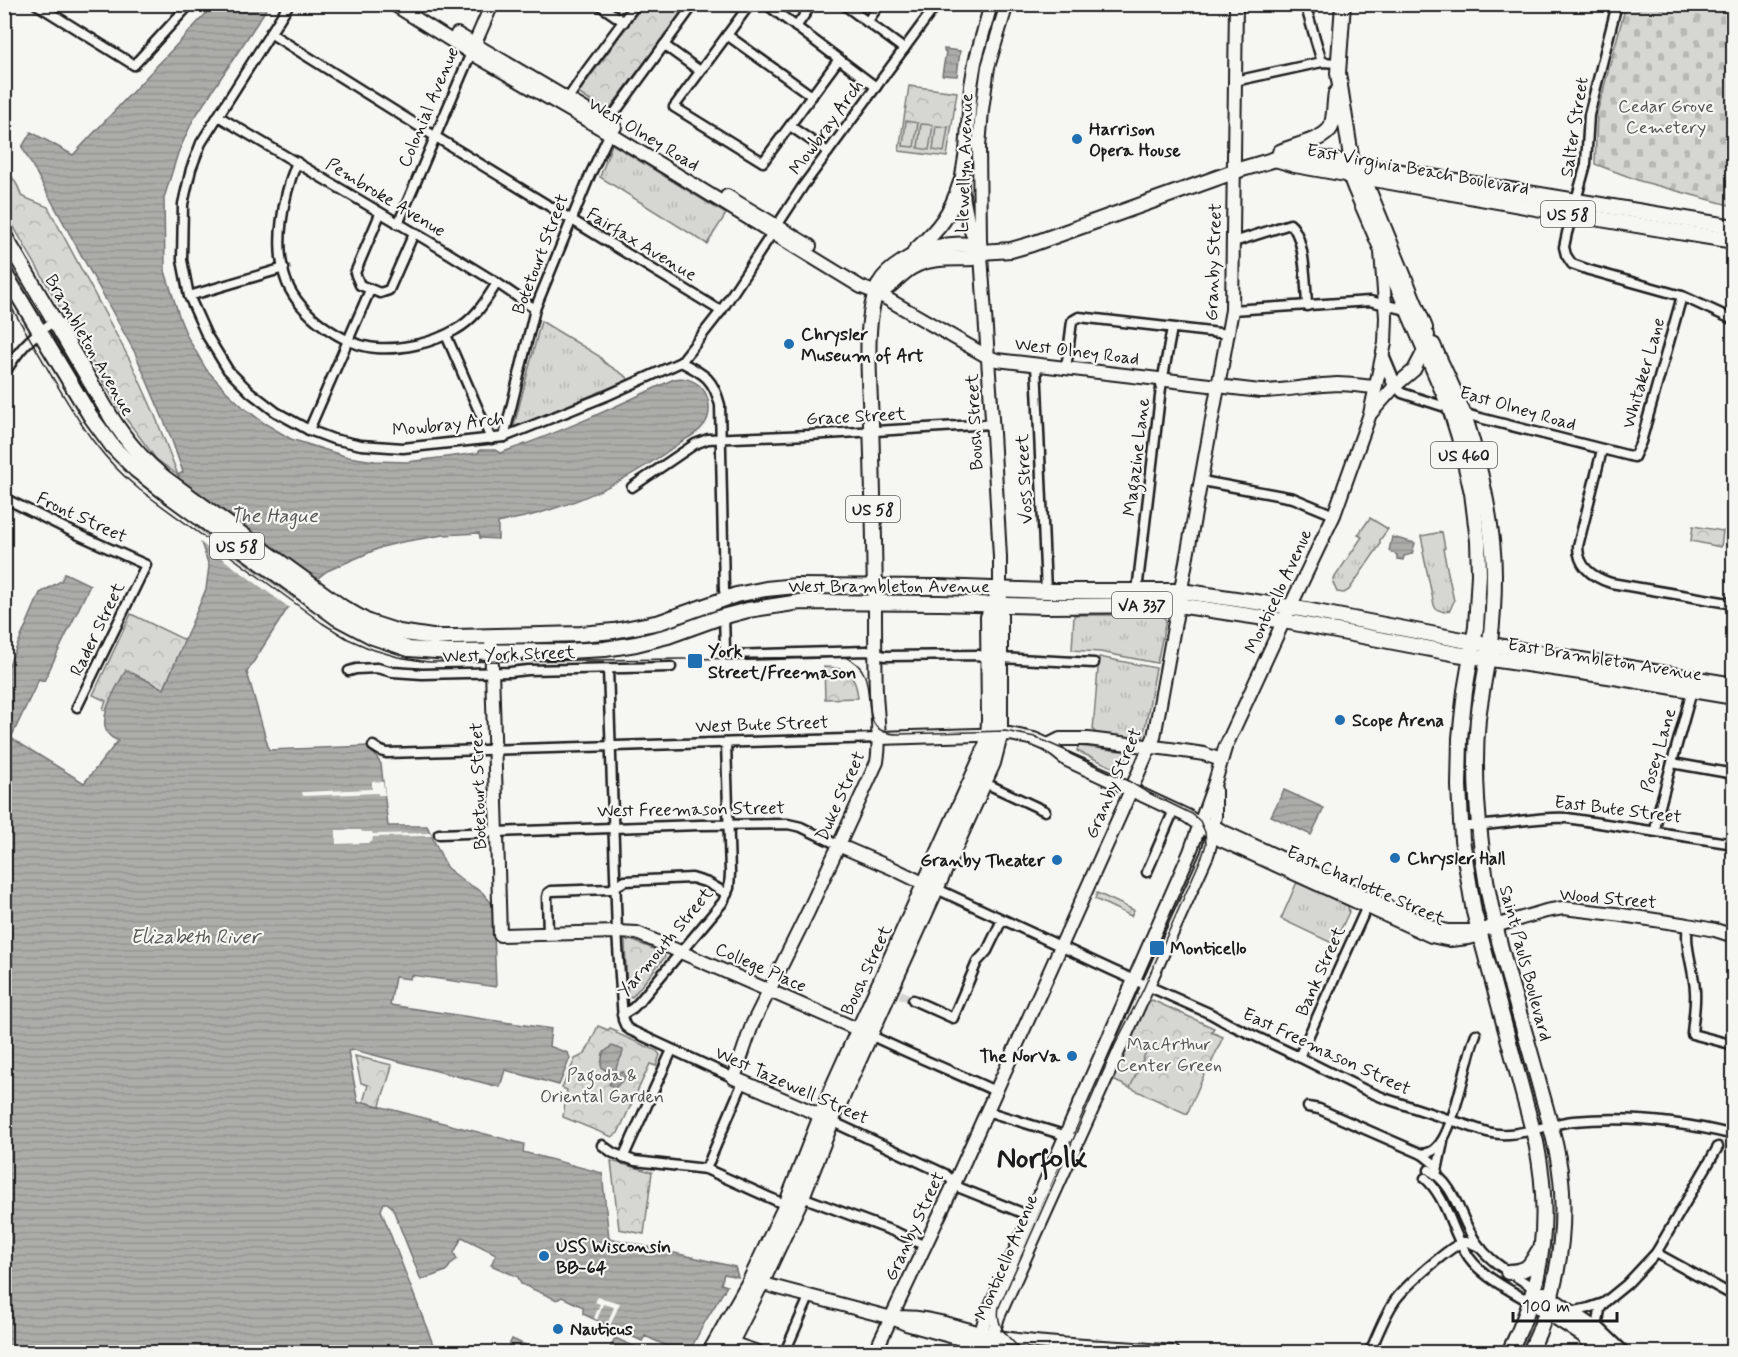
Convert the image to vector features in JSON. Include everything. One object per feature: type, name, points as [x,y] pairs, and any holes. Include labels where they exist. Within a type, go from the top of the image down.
[{"type":"highway","points":[[1597,1330],[1620,1353]]},
{"type":"main road","name":"Monticello Avenue","points":[[1343,4],[1338,68],[1355,172],[1381,251],[1407,310],[1426,342]]},
{"type":"main road","points":[[1269,160],[1287,148],[1319,138],[1332,125],[1338,68]]},
{"type":"main road","name":"East Virginia Beach Boulevard","points":[[1233,172],[1293,154],[1403,185],[1575,208]]},
{"type":"main road","name":"US 58","points":[[877,292],[888,288],[902,274],[921,262],[973,258],[981,252],[1011,250],[1032,244],[1233,172]]},
{"type":"main road","name":"Monticello Avenue","points":[[1355,172],[1378,215],[1426,342]]},
{"type":"main road","name":"East Virginia Beach Boulevard","points":[[1355,172],[1701,228],[1734,227]]},
{"type":"main road","points":[[906,260],[943,223],[961,182]]},
{"type":"main road","points":[[1378,215],[1378,197],[1383,190],[1403,185]]},
{"type":"main road","name":"East Virginia Beach Boulevard","points":[[1701,228],[1734,241]]},
{"type":"main road","name":"Brambleton Avenue","points":[[4,235],[117,427],[149,472]]},
{"type":"main road","name":"US 58","points":[[877,292],[880,282],[906,260],[929,249],[970,245],[981,252]]},
{"type":"main road","name":"Brambleton Avenue","points":[[4,272],[101,432],[120,454],[149,472]]},
{"type":"main road","name":"Duke Street","points":[[875,602],[870,321],[872,305],[877,292]]},
{"type":"main road","name":"Saint Pauls Boulevard","points":[[1426,342],[1477,462],[1493,548],[1494,573],[1489,651],[1478,717],[1476,750],[1479,826],[1495,926],[1551,1125],[1559,1166],[1562,1214],[1560,1251],[1548,1304],[1530,1353]]},
{"type":"main road","name":"Saint Pauls Boulevard","points":[[1456,410],[1477,527],[1479,574],[1477,611],[1461,732],[1459,778],[1461,826],[1468,880],[1533,1129],[1544,1190],[1543,1242],[1532,1295],[1509,1353]]},
{"type":"main road","name":"West Brambleton Avenue","points":[[149,472],[373,637],[409,649],[441,652],[578,651],[626,646],[668,636],[724,616],[759,607],[790,603],[875,602],[1201,607],[1471,656]]},
{"type":"main road","name":"West Brambleton Avenue","points":[[332,608],[376,625],[408,634],[438,637],[571,635],[614,631],[660,622],[726,598],[756,591],[796,586],[1181,591],[1290,607],[1473,642]]},
{"type":"main road","name":"Boush Street","points":[[756,1282],[786,1205],[864,1032],[931,887],[985,783],[997,752],[994,734],[994,661],[997,604],[1000,590]]},
{"type":"main road","name":"East Brambleton Avenue","points":[[1473,642],[1489,651],[1694,685],[1734,697]]},
{"type":"main road","name":"East Brambleton Avenue","points":[[1471,656],[1489,651]]},
{"type":"main road","name":"East Brambleton Avenue","points":[[1694,685],[1734,685]]},
{"type":"main road","name":"Boush Street","points":[[864,1032],[894,992],[931,887],[983,754],[994,734]]},
{"type":"main road","name":"Boush Street","points":[[710,1353],[725,1343],[802,1197],[826,1119]]},
{"type":"main road","points":[[1508,1272],[1528,1267],[1543,1242]]},
{"type":"main road","points":[[1532,1295],[1548,1304],[1571,1312],[1597,1330]]},
{"type":"main road","points":[[1548,1304],[1600,1351]]},
{"type":"street","points":[[36,4],[134,65],[190,4]]},
{"type":"street","name":"Mowbray Arch","points":[[289,4],[201,143],[191,169],[183,204],[182,260],[189,296],[206,334],[228,370],[250,392],[276,412],[309,430],[333,439],[361,445],[404,448],[504,437],[606,396],[681,362],[722,311],[774,229],[937,4]]},
{"type":"street","name":"West Olney Road","points":[[393,4],[566,102],[774,229],[865,280],[877,292],[988,357],[1066,369],[1219,385]]},
{"type":"street","name":"West Olney Road","points":[[409,4],[473,49]]},
{"type":"street","name":"Colonial Avenue","points":[[398,224],[492,4]]},
{"type":"street","points":[[598,4],[624,22]]},
{"type":"street","points":[[566,102],[636,4]]},
{"type":"street","name":"Botetourt Street","points":[[504,437],[535,309],[609,128],[694,4]]},
{"type":"street","points":[[750,4],[674,107],[709,130],[763,162],[839,59]]},
{"type":"street","points":[[766,4],[876,87]]},
{"type":"street","points":[[796,27],[812,4]]},
{"type":"street","points":[[843,4],[904,49]]},
{"type":"street","points":[[867,22],[880,4]]},
{"type":"street","name":"Llewellyn Avenue","points":[[981,252],[969,225],[961,182],[971,86],[991,4]]},
{"type":"street","name":"Llewellyn Avenue","points":[[981,252],[979,146],[982,110],[988,67],[1007,4]]},
{"type":"street","name":"Granby Street","points":[[875,1353],[955,1182],[1154,737],[1232,310],[1236,4]]},
{"type":"street","points":[[1305,4],[1322,62]]},
{"type":"street","name":"Salter Street","points":[[1617,4],[1589,115],[1587,164],[1564,247],[1572,264],[1682,297]]},
{"type":"street","name":"Fairfax Avenue","points":[[270,33],[722,311]]},
{"type":"street","points":[[728,34],[812,96]]},
{"type":"street","points":[[664,45],[700,71]]},
{"type":"street","points":[[1235,81],[1322,62],[1338,68]]},
{"type":"street","name":"Pembroke Avenue","points":[[218,116],[414,233],[535,309]]},
{"type":"street","points":[[790,126],[828,153]]},
{"type":"street","points":[[297,162],[283,210],[281,259],[287,283],[301,306],[319,324],[348,340],[375,348],[408,346],[437,339],[457,330],[480,311],[497,284]]},
{"type":"street","points":[[380,214],[355,273],[360,285],[380,293],[389,290],[414,233]]},
{"type":"street","points":[[1234,242],[1290,224],[1294,228],[1303,256],[1307,306]]},
{"type":"street","name":"Monticello Avenue","points":[[985,1340],[998,1317],[1134,979],[1187,858],[1221,760],[1334,515],[1370,414],[1383,357],[1386,317],[1381,251]]},
{"type":"street","name":"Boush Street","points":[[981,252],[1000,557],[1000,590]]},
{"type":"street","points":[[189,296],[284,268]]},
{"type":"street","points":[[309,430],[370,290]]},
{"type":"street","points":[[1682,297],[1734,320]]},
{"type":"street","name":"Whitaker Lane","points":[[1634,457],[1641,442],[1682,297]]},
{"type":"street","points":[[1232,310],[1370,301],[1407,310]]},
{"type":"street","points":[[1066,369],[1071,325],[1074,318],[1084,317],[1228,334]]},
{"type":"street","points":[[4,375],[18,353],[39,331],[55,321]]},
{"type":"street","name":"Magazine Lane","points":[[1137,591],[1163,380],[1172,328]]},
{"type":"street","points":[[446,335],[491,439]]},
{"type":"street","name":"Monticello Avenue","points":[[1370,414],[1395,386],[1414,370],[1426,342]]},
{"type":"street","points":[[1383,357],[1395,386]]},
{"type":"street","points":[[681,362],[707,378],[716,390],[720,405],[726,598]]},
{"type":"street","name":"Voss Street","points":[[1036,364],[1046,591]]},
{"type":"street","points":[[1219,385],[1271,391],[1335,384],[1375,387]]},
{"type":"street","name":"East Olney Road","points":[[1395,386],[1402,393],[1499,423],[1634,457]]},
{"type":"street","name":"Grace Street","points":[[632,487],[695,444],[708,439],[992,424]]},
{"type":"street","points":[[1602,450],[1578,546],[1580,559],[1585,568],[1596,578],[1611,583],[1734,604]]},
{"type":"street","points":[[1202,481],[1293,498],[1334,515]]},
{"type":"street","name":"Front Street","points":[[4,498],[76,534],[146,565]]},
{"type":"street","name":"Rader Street","points":[[77,707],[146,565]]},
{"type":"street","name":"Duke Street","points":[[706,1169],[739,1080],[752,1025],[874,772],[879,754],[875,602]]},
{"type":"street","points":[[724,616],[726,652],[729,654],[867,651],[885,656],[962,655],[983,656],[994,661],[1094,663]]},
{"type":"street","name":"Botetourt Street","points":[[491,636],[500,935]]},
{"type":"street","name":"West York Street","points":[[349,671],[373,668],[422,674],[670,667]]},
{"type":"street","points":[[608,669],[622,1016]]},
{"type":"street","name":"Posey Lane","points":[[1655,831],[1694,685]]},
{"type":"street","name":"West Bute Street","points":[[373,746],[387,753],[994,734],[1018,735],[1048,745]]},
{"type":"street","points":[[1048,745],[1056,740],[1073,738],[1201,754],[1221,760]]},
{"type":"street","name":"Yarmouth Street","points":[[622,1016],[633,1008],[682,952],[727,894],[730,873],[726,743]]},
{"type":"street","name":"East Charlotte Street","points":[[1048,745],[1067,760],[1200,821],[1212,831],[1368,903],[1439,929],[1480,931]]},
{"type":"street","points":[[1672,764],[1734,774]]},
{"type":"street","name":"Monticello Avenue","points":[[985,1340],[984,1322],[1030,1216],[1149,986],[1209,850],[1215,816],[1215,782]]},
{"type":"street","points":[[985,783],[1045,811]]},
{"type":"street","points":[[1147,872],[1174,810]]},
{"type":"street","name":"East Bute Street","points":[[1461,826],[1557,817],[1602,822],[1734,844]]},
{"type":"street","name":"West Freemason Street","points":[[439,834],[796,825],[894,868],[1061,947]]},
{"type":"street","points":[[548,934],[546,897],[548,892],[610,889],[625,881],[692,878],[708,883],[727,894]]},
{"type":"street","name":"Bank Street","points":[[1299,1057],[1368,903]]},
{"type":"street","name":"Wood Street","points":[[1480,931],[1563,908],[1688,925],[1734,936]]},
{"type":"street","points":[[913,1000],[953,1018],[977,962],[987,951],[1002,920]]},
{"type":"street","points":[[1688,925],[1687,942],[1695,991],[1692,1034],[1734,1045]]},
{"type":"street","name":"College Place","points":[[500,935],[637,933],[996,1091]]},
{"type":"street","name":"East Freemason Street","points":[[1061,947],[1215,1015],[1384,1098],[1499,1135],[1597,1119],[1648,1119],[1688,1124],[1734,1135]]},
{"type":"street","name":"West Tazewell Street","points":[[622,1016],[626,1027],[630,1030],[945,1174],[960,1188],[1030,1216]]},
{"type":"street","points":[[1432,1172],[1460,1091],[1476,1034]]},
{"type":"street","points":[[623,1158],[672,1050]]},
{"type":"street","points":[[1308,1107],[1318,1109],[1422,1154],[1432,1172],[1436,1189],[1467,1255],[1482,1271],[1532,1295]]},
{"type":"street","points":[[986,1111],[1072,1137]]},
{"type":"street","points":[[1422,1154],[1434,1150],[1443,1139]]},
{"type":"street","points":[[602,1145],[613,1154],[647,1164],[706,1169],[786,1205]]},
{"type":"street","points":[[1571,1312],[1605,1302],[1627,1284],[1656,1253],[1718,1147]]},
{"type":"street","points":[[1432,1172],[1446,1183],[1454,1194],[1467,1226],[1481,1248],[1532,1295]]},
{"type":"street","points":[[802,1197],[879,1225],[925,1246]]},
{"type":"street","points":[[1370,1353],[1398,1296],[1461,1243],[1469,1242],[1481,1248]]},
{"type":"street","points":[[1656,1253],[1734,1296]]},
{"type":"street","points":[[756,1282],[810,1295],[906,1324],[985,1340],[1173,1353]]},
{"type":"street","points":[[785,1353],[810,1295]]},
{"type":"street","points":[[1597,1330],[1598,1315],[1605,1302]]},
{"type":"street","points":[[985,1340],[1008,1353]]},
{"type":"street","points":[[725,1343],[758,1353]]},
{"type":"green space","points":[[643,5],[688,5],[607,112],[578,93]]},
{"type":"green space","name":"Cedar Grove Cemetery","points":[[1626,5],[1734,6],[1733,206],[1640,181],[1595,164],[1597,113]]},
{"type":"green space","points":[[909,86],[957,92],[947,157],[899,151]]},
{"type":"green space","points":[[906,121],[918,123],[914,147],[903,146]]},
{"type":"green space","points":[[921,124],[933,125],[929,150],[918,148]]},
{"type":"green space","points":[[936,126],[948,127],[944,152],[933,150]]},
{"type":"green space","points":[[612,144],[726,214],[707,244],[600,177]]},
{"type":"green space","points":[[4,164],[21,196],[48,207],[132,364],[178,475],[156,459],[121,412],[5,212]]},
{"type":"green space","points":[[541,321],[599,356],[628,380],[514,426]]},
{"type":"green space","points":[[1370,518],[1388,529],[1380,540],[1380,545],[1349,590],[1344,593],[1337,592],[1333,583],[1335,577],[1362,537],[1358,535]]},
{"type":"green space","points":[[1693,526],[1723,531],[1721,547],[1691,541]]},
{"type":"green space","points":[[1442,532],[1445,548],[1443,549],[1454,601],[1450,610],[1444,612],[1436,609],[1434,605],[1421,536]]},
{"type":"green space","points":[[131,614],[185,640],[164,689],[126,670],[106,711],[103,709],[106,701],[93,695]]},
{"type":"green space","points":[[1074,615],[1161,615],[1166,620],[1157,663],[1100,652],[1072,650]]},
{"type":"green space","points":[[1099,657],[1156,668],[1143,739],[1096,733],[1093,730]]},
{"type":"green space","points":[[824,667],[832,667],[849,674],[855,683],[858,698],[825,699]]},
{"type":"green space","points":[[1078,746],[1129,752],[1121,771],[1077,751]]},
{"type":"green space","points":[[1297,882],[1348,906],[1349,912],[1334,944],[1281,919]]},
{"type":"green space","points":[[1097,893],[1134,910],[1131,916],[1095,899]]},
{"type":"green space","points":[[628,939],[664,953],[665,957],[632,997],[627,995],[625,941]]},
{"type":"green space","name":"MacArthur Center Green","points":[[1152,1000],[1214,1028],[1211,1032],[1223,1037],[1187,1114],[1113,1080],[1147,1003]]},
{"type":"green space","name":"Pagoda & Oriental Garden","points":[[598,1026],[617,1031],[616,1033],[657,1051],[660,1055],[656,1066],[650,1064],[618,1133],[612,1137],[563,1117],[567,1090],[562,1088],[575,1059],[585,1054]]},
{"type":"green space","points":[[1129,1045],[1146,1052],[1130,1088],[1113,1080]]},
{"type":"green space","points":[[355,1056],[392,1065],[380,1106],[363,1102],[368,1085],[361,1083]]},
{"type":"green space","points":[[611,1161],[652,1172],[644,1234],[619,1229]]},
{"type":"water","name":"Elizabeth River","points":[[214,5],[269,5],[193,120],[178,153],[164,198],[165,271],[187,336],[206,369],[243,407],[291,439],[348,457],[407,462],[478,453],[480,450],[495,450],[500,453],[566,428],[674,379],[684,378],[696,383],[703,389],[708,399],[709,411],[706,421],[693,435],[649,464],[597,492],[543,512],[498,523],[498,539],[480,538],[479,533],[443,535],[402,542],[382,547],[327,571],[296,595],[247,672],[269,750],[369,746],[381,764],[388,826],[427,826],[447,868],[482,892],[493,905],[496,987],[411,975],[410,979],[395,977],[390,1005],[551,1029],[549,1046],[568,1053],[570,1058],[559,1085],[505,1070],[500,1087],[354,1050],[348,1051],[358,1103],[363,1102],[524,1144],[523,1152],[602,1173],[609,1238],[735,1267],[738,1277],[724,1274],[721,1284],[727,1286],[689,1352],[680,1352],[645,1336],[642,1341],[583,1314],[583,1307],[562,1297],[557,1300],[521,1284],[518,1277],[491,1265],[496,1254],[462,1237],[454,1253],[457,1259],[446,1271],[421,1280],[392,1207],[384,1203],[381,1210],[436,1352],[5,1352],[5,674],[40,593],[61,581],[65,573],[90,585],[44,681],[39,679],[11,738],[84,783],[118,741],[110,736],[106,729],[106,712],[126,670],[164,689],[206,589],[209,566],[178,475],[183,472],[135,353],[22,147],[31,132],[73,155]]},
{"type":"water","points":[[944,49],[960,51],[957,76],[942,75],[946,52]]},
{"type":"water","points":[[1392,537],[1415,543],[1412,554],[1404,556],[1403,560],[1397,559],[1397,555],[1389,551]]},
{"type":"water","points":[[1284,790],[1324,808],[1311,835],[1271,816]]},
{"type":"water","points":[[612,1046],[623,1050],[616,1072],[618,1074],[623,1072],[626,1077],[615,1088],[609,1084],[613,1080],[613,1075],[606,1075],[606,1070],[601,1065],[603,1053]]},
{"type":"water","points":[[615,1338],[638,1348],[636,1352],[608,1352]]},
{"type":"water","points":[[512,1339],[536,1350],[538,1347],[549,1352],[506,1352]]},
{"type":"pier","points":[[192,525],[296,601],[291,609],[197,540]]},
{"type":"pier","points":[[372,781],[383,782],[385,795],[378,795],[378,793],[303,796],[302,792],[372,789]]},
{"type":"pier","points":[[336,830],[361,830],[373,834],[430,833],[432,836],[373,837],[372,842],[369,843],[336,844]]},
{"type":"pier","points":[[598,1297],[620,1303],[610,1326],[607,1325],[614,1307],[603,1304],[597,1320],[594,1318],[600,1304],[595,1302]]},
{"type":"tunnel","points":[[900,994],[913,1000]]},
{"type":"tram line","points":[[4,295],[80,422],[112,464],[140,490],[322,623],[348,639],[398,657],[428,662],[845,657],[858,665],[865,676],[870,714],[875,724],[883,731],[899,734],[1005,731],[1035,737],[1112,771],[1145,791],[1192,814],[1200,821],[1205,832],[1206,844],[1203,854],[1143,990],[1115,1045],[999,1307],[1001,1327],[1023,1352]]},
{"type":"place","name":"Harrison Opera House","points":[[1077,139]]},
{"type":"place","name":"Chrysler Museum of Art","points":[[789,344]]},
{"type":"place","name":"York Street/Freemason","points":[[695,661]]},
{"type":"place","name":"Scope Arena","points":[[1340,720]]},
{"type":"place","name":"Chrysler Hall","points":[[1395,858]]},
{"type":"place","name":"Granby Theater","points":[[1057,860]]},
{"type":"place","name":"Monticello","points":[[1157,948]]},
{"type":"place","name":"The NorVa","points":[[1072,1056]]},
{"type":"place","name":"USS Wisconsin BB-64","points":[[544,1256]]},
{"type":"place","name":"Nauticus","points":[[558,1329]]},
{"type":"district","name":"Norfolk","points":[[1042,1157]]},
{"type":"water label","name":"The Hague","points":[[274,515]]}]
